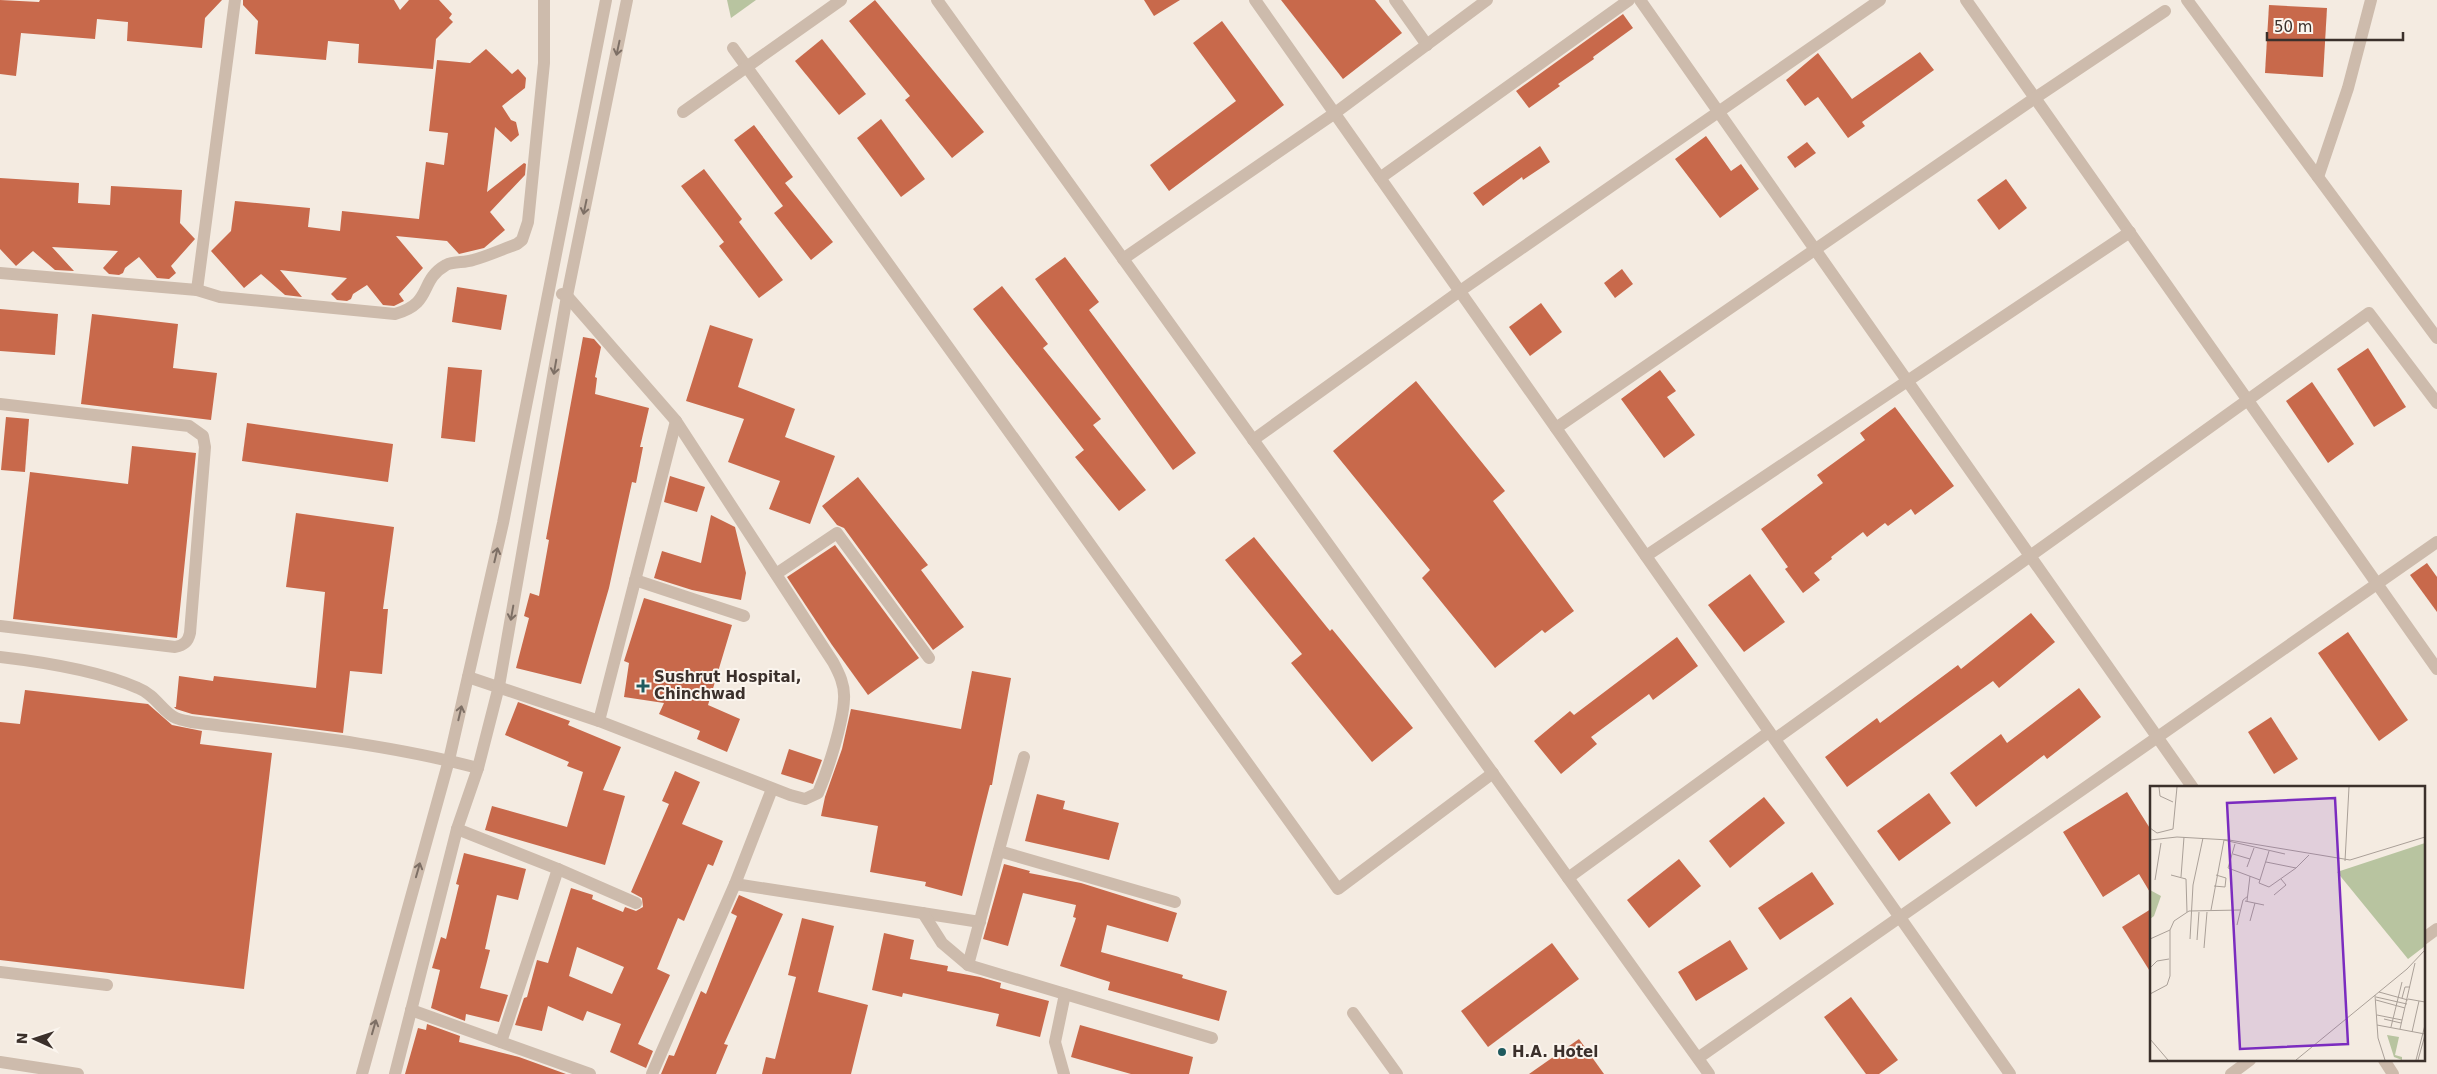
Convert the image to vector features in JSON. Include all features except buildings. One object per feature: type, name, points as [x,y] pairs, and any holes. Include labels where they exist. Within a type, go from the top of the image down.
[{"type":"street","points":[[197,290],[235,0]]},
{"type":"street","points":[[0,273],[197,290],[220,297],[395,314],[414,306],[423,297],[430,279],[446,265],[476,260],[522,240],[528,222],[544,63],[544,0]]},
{"type":"street","points":[[362,1074],[449,760],[468,677],[503,522],[606,0]]},
{"type":"street","points":[[395,1074],[457,829],[478,768],[499,686],[567,296],[627,0]]},
{"type":"street","points":[[683,112],[841,0]]},
{"type":"street","points":[[937,0],[1709,1074]]},
{"type":"street","points":[[1255,0],[2010,1074]]},
{"type":"street","points":[[1395,0],[1427,45]]},
{"type":"street","points":[[1123,259],[1335,113],[1487,0]]},
{"type":"street","points":[[1380,178],[1629,0]]},
{"type":"street","points":[[1640,0],[2192,786]]},
{"type":"street","points":[[1253,440],[1460,291],[1880,0]]},
{"type":"street","points":[[1966,0],[2437,669]]},
{"type":"street","points":[[2187,0],[2437,338]]},
{"type":"street","points":[[2318,178],[2348,88],[2371,0]]},
{"type":"street","points":[[1556,428],[2035,98],[2165,11]]},
{"type":"street","points":[[733,48],[1338,889],[1493,773]]},
{"type":"street","points":[[1646,556],[2130,232]]},
{"type":"street","points":[[468,677],[599,720],[772,789],[804,799],[818,794],[827,772],[844,700],[843,685],[836,667],[676,421],[567,296],[549,292]]},
{"type":"street","points":[[1568,878],[2030,556],[2369,313],[2437,403]]},
{"type":"street","points":[[0,404],[188,426],[203,436],[205,448],[188,640],[175,648],[0,626]]},
{"type":"street","points":[[599,720],[676,421]]},
{"type":"street","points":[[776,574],[837,533],[928,658]]},
{"type":"street","points":[[1698,1058],[2437,542]]},
{"type":"street","points":[[635,580],[744,616]]},
{"type":"street","points":[[0,657],[46,662],[136,687],[156,699],[166,712],[176,718],[191,722],[359,743],[449,760],[478,768]]},
{"type":"street","points":[[968,965],[1024,757]]},
{"type":"street","points":[[652,1074],[735,884],[772,789]]},
{"type":"street","points":[[457,829],[558,869],[636,903]]},
{"type":"street","points":[[999,852],[1175,902]]},
{"type":"street","points":[[501,1042],[558,869]]},
{"type":"street","points":[[735,884],[980,922]]},
{"type":"street","points":[[923,913],[942,943],[968,965],[1212,1038]]},
{"type":"street","points":[[2424,938],[2437,929]]},
{"type":"street","points":[[0,972],[107,985]]},
{"type":"street","points":[[1064,1074],[1055,1042],[1065,994]]},
{"type":"street","points":[[411,1010],[590,1074]]},
{"type":"street","points":[[1353,1013],[1397,1074]]},
{"type":"street","points":[[0,1062],[78,1074]]},
{"type":"street","points":[[2230,1074],[2247,1062]]},
{"type":"street","points":[[2385,1062],[2393,1074]]},
{"type":"green space","points":[[727,0],[756,0],[731,18]]},
{"type":"place","name":"Sushrut Hospital, Chinchwad","points":[[643,686]]},
{"type":"place","name":"H.A. Hotel","points":[[1502,1052]]}]
